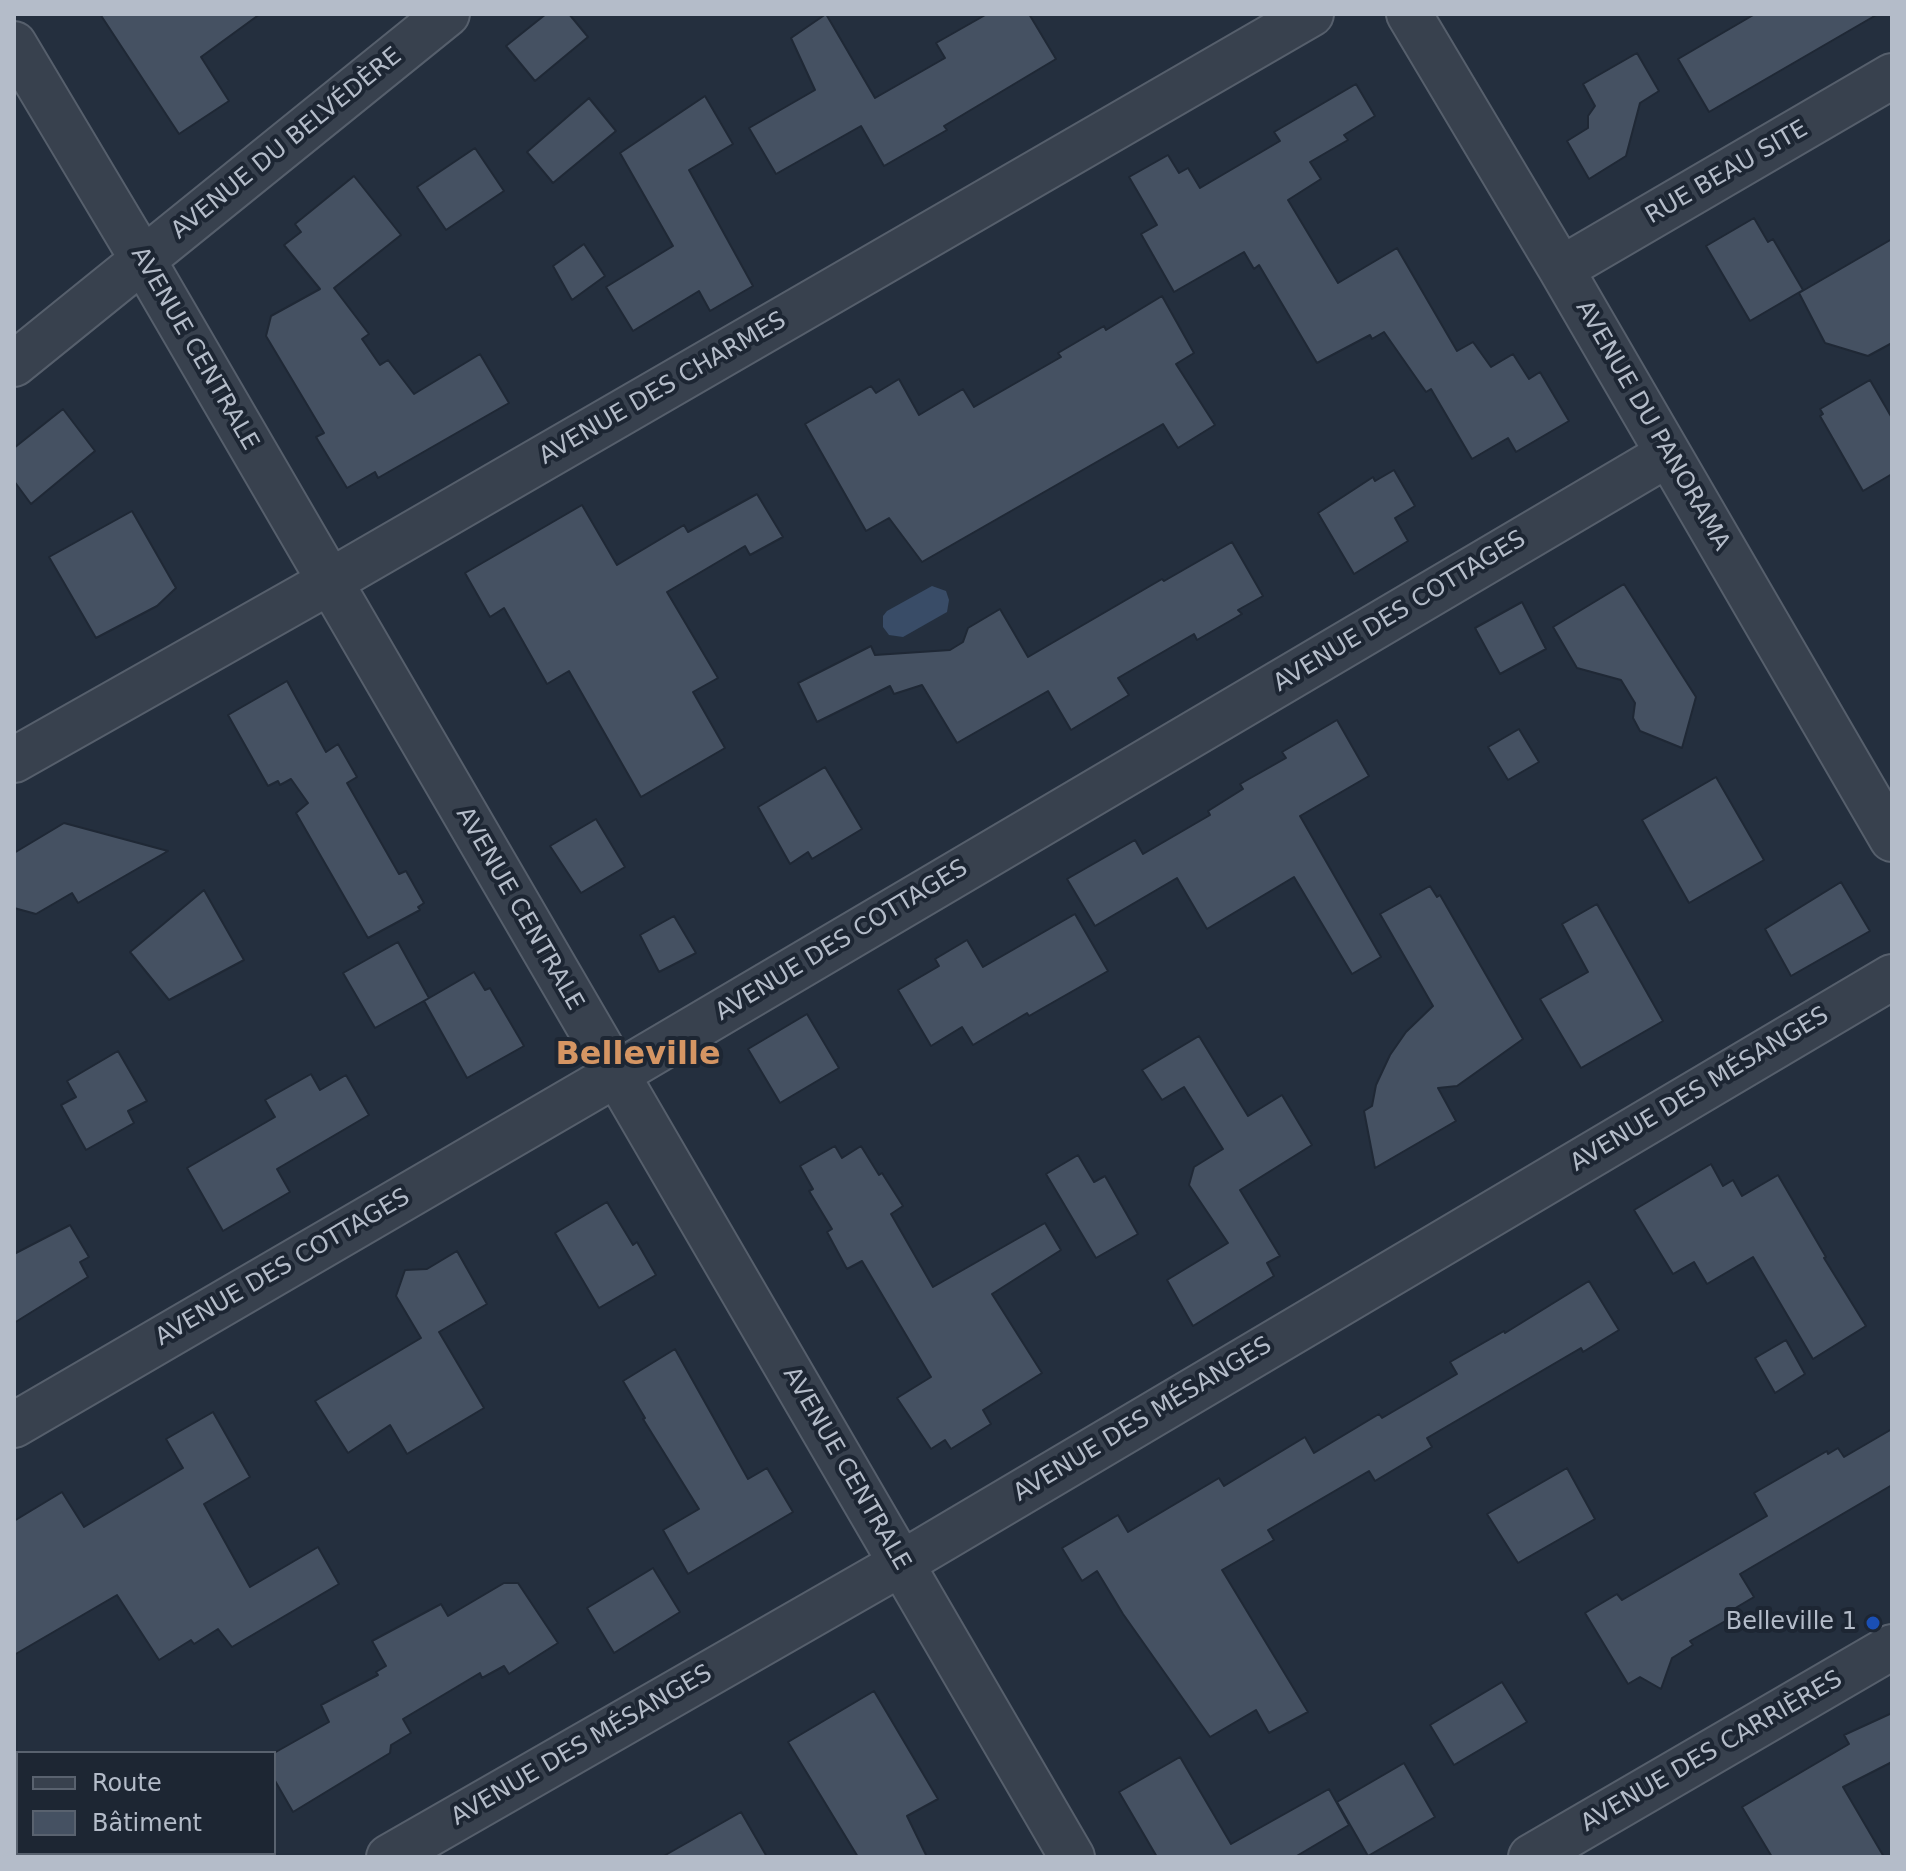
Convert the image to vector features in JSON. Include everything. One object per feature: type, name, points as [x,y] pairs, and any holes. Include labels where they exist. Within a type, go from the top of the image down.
[{"type":"street","name":"AVENUE DU BELVÉDÈRE","points":[[14,364],[447,14]]},
{"type":"street","name":"AVENUE DES CHARMES","points":[[14,760],[329,582],[1311,14]]},
{"type":"street","name":"AVENUE DU PANORAMA","points":[[1409,14],[1892,839]]},
{"type":"street","name":"AVENUE CENTRALE","points":[[14,44],[143,260],[1072,1857]]},
{"type":"street","name":"RUE BEAU SITE","points":[[1561,269],[1892,76]]},
{"type":"street","name":"AVENUE DES COTTAGES","points":[[14,1425],[615,1075],[1668,454]]},
{"type":"street","name":"AVENUE DES MÉSANGES","points":[[389,1857],[902,1563],[1892,977]]},
{"type":"street","name":"AVENUE DES CARRIÈRES","points":[[1531,1857],[1892,1647]]},
{"type":"water","points":[[932,586],[946,591],[949,600],[947,612],[903,637],[889,635],[883,627],[883,616],[887,611]]},
{"type":"building","points":[[100,14],[260,14],[201,57],[229,101],[179,134]]},
{"type":"building","points":[[546,14],[569,14],[588,37],[535,81],[506,46]]},
{"type":"building","points":[[826,14],[875,98],[945,58],[936,43],[987,14],[1029,14],[1056,59],[944,126],[947,130],[884,166],[861,126],[776,174],[749,128],[815,90],[791,38]]},
{"type":"building","points":[[1755,14],[1878,14],[1709,112],[1678,59]]},
{"type":"building","points":[[1637,53],[1659,91],[1640,103],[1626,156],[1589,179],[1567,141],[1588,128],[1588,116],[1595,106],[1583,84]]},
{"type":"building","points":[[1356,84],[1375,116],[1344,135],[1348,140],[1310,162],[1321,179],[1288,200],[1338,283],[1397,248],[1457,351],[1473,342],[1491,367],[1513,354],[1529,379],[1540,372],[1569,421],[1516,452],[1508,438],[1472,459],[1431,389],[1426,392],[1384,332],[1372,339],[1370,335],[1317,363],[1259,265],[1254,269],[1244,252],[1174,292],[1141,234],[1157,225],[1129,177],[1168,155],[1179,173],[1188,168],[1200,188],[1280,141],[1274,132]]},
{"type":"building","points":[[705,96],[733,144],[689,170],[753,286],[710,311],[699,291],[633,331],[606,287],[673,246],[620,153]]},
{"type":"building","points":[[589,98],[616,131],[553,183],[527,152]]},
{"type":"building","points":[[475,148],[504,191],[446,230],[417,187]]},
{"type":"building","points":[[354,176],[401,235],[334,288],[369,334],[362,339],[380,365],[388,360],[414,394],[480,354],[509,403],[378,478],[375,472],[347,488],[316,437],[324,433],[266,336],[271,316],[320,289],[284,245],[301,232],[295,224]]},
{"type":"building","points":[[1754,218],[1768,242],[1773,239],[1803,290],[1750,321],[1706,246]]},
{"type":"building","points":[[1892,239],[1892,343],[1868,356],[1825,343],[1799,293]]},
{"type":"building","points":[[584,244],[605,276],[572,300],[553,266]]},
{"type":"building","points":[[1162,296],[1194,353],[1176,364],[1215,425],[1178,448],[1163,424],[922,562],[889,518],[866,531],[805,424],[871,386],[876,393],[899,379],[919,415],[963,389],[974,407],[1061,357],[1058,353],[1104,326],[1106,330]]},
{"type":"building","points":[[1870,380],[1892,418],[1892,474],[1863,491],[1820,416],[1823,414],[1820,409]]},
{"type":"building","points":[[63,409],[95,451],[31,504],[14,481],[14,448]]},
{"type":"building","points":[[1394,470],[1415,506],[1395,518],[1408,541],[1354,574],[1318,513],[1373,477],[1375,481]]},
{"type":"building","points":[[757,494],[783,537],[750,555],[745,546],[667,592],[718,678],[693,692],[725,748],[641,797],[569,671],[547,684],[504,608],[490,617],[465,573],[582,505],[617,565],[684,525],[688,532]]},
{"type":"building","points":[[132,511],[176,588],[157,606],[96,638],[49,557]]},
{"type":"building","points":[[1232,542],[1263,596],[1238,610],[1242,614],[1197,640],[1194,634],[1118,678],[1129,695],[1071,730],[1048,691],[957,743],[922,685],[894,694],[890,686],[817,722],[798,683],[871,646],[875,655],[950,650],[963,642],[968,628],[1000,609],[1028,657]]},
{"type":"building","points":[[1624,584],[1696,697],[1682,748],[1640,731],[1633,718],[1635,703],[1621,680],[1577,668],[1553,627]]},
{"type":"building","points":[[1522,602],[1546,649],[1500,674],[1475,628]]},
{"type":"building","points":[[287,681],[326,752],[338,744],[357,777],[347,783],[399,874],[406,871],[424,903],[418,907],[420,910],[368,938],[296,813],[308,803],[291,779],[280,785],[278,781],[268,786],[228,715]]},
{"type":"building","points":[[1337,720],[1369,776],[1300,816],[1381,957],[1352,974],[1294,877],[1207,929],[1177,878],[1095,926],[1067,879],[1135,840],[1143,854],[1210,815],[1208,811],[1243,789],[1240,784],[1286,758],[1282,752]]},
{"type":"building","points":[[1519,729],[1539,762],[1508,780],[1488,747]]},
{"type":"building","points":[[825,767],[862,829],[812,859],[808,852],[790,864],[758,807]]},
{"type":"building","points":[[1716,777],[1764,860],[1689,903],[1642,820]]},
{"type":"building","points":[[596,819],[625,867],[581,893],[550,846]]},
{"type":"building","points":[[64,823],[168,851],[78,903],[72,893],[36,914],[14,908],[14,853]]},
{"type":"building","points":[[1841,882],[1870,931],[1791,976],[1765,929]]},
{"type":"building","points":[[1430,886],[1437,897],[1440,895],[1523,1039],[1457,1086],[1438,1088],[1456,1121],[1375,1168],[1364,1111],[1372,1106],[1376,1085],[1390,1055],[1406,1032],[1433,1006],[1380,914]]},
{"type":"building","points":[[204,890],[244,960],[169,1000],[130,952]]},
{"type":"building","points":[[1597,904],[1663,1021],[1581,1068],[1540,999],[1588,972],[1562,924]]},
{"type":"building","points":[[1075,914],[1108,971],[973,1045],[962,1027],[931,1046],[898,990],[939,966],[935,959],[967,940],[983,967]]},
{"type":"building","points":[[674,916],[696,953],[659,972],[640,935]]},
{"type":"building","points":[[398,942],[429,998],[375,1028],[343,973]]},
{"type":"building","points":[[474,972],[485,990],[490,988],[524,1046],[467,1078],[424,1001]]},
{"type":"building","points":[[807,1014],[839,1068],[780,1103],[748,1049]]},
{"type":"building","points":[[1199,1036],[1248,1116],[1282,1095],[1312,1145],[1240,1190],[1280,1256],[1267,1263],[1274,1276],[1193,1326],[1167,1280],[1228,1243],[1189,1185],[1194,1167],[1223,1149],[1184,1087],[1162,1100],[1142,1070]]},
{"type":"building","points":[[118,1051],[147,1101],[128,1111],[134,1123],[86,1150],[61,1105],[76,1097],[67,1081]]},
{"type":"building","points":[[311,1074],[320,1090],[346,1075],[369,1115],[277,1169],[290,1192],[223,1231],[187,1168],[275,1117],[265,1100]]},
{"type":"building","points":[[835,1146],[842,1158],[861,1146],[879,1175],[882,1173],[903,1206],[891,1214],[933,1287],[1045,1223],[1061,1250],[992,1294],[1042,1373],[983,1410],[991,1424],[951,1449],[945,1440],[931,1449],[897,1398],[931,1377],[862,1261],[847,1269],[827,1232],[832,1229],[809,1191],[813,1189],[800,1166]]},
{"type":"building","points":[[1078,1155],[1094,1182],[1105,1176],[1138,1234],[1096,1258],[1046,1174]]},
{"type":"building","points":[[1711,1164],[1723,1186],[1733,1180],[1742,1196],[1778,1175],[1866,1326],[1813,1359],[1753,1257],[1707,1284],[1694,1262],[1673,1274],[1634,1210]]},
{"type":"building","points":[[607,1202],[633,1245],[637,1242],[656,1275],[599,1308],[555,1233]]},
{"type":"building","points":[[70,1225],[89,1257],[80,1262],[88,1277],[14,1323],[14,1254]]},
{"type":"building","points":[[457,1251],[487,1304],[439,1332],[484,1408],[407,1454],[390,1425],[348,1453],[315,1401],[421,1338],[396,1296],[405,1270],[427,1269]]},
{"type":"building","points":[[1589,1281],[1619,1330],[1583,1352],[1581,1348],[1427,1438],[1432,1447],[1375,1481],[1369,1471],[1268,1530],[1274,1540],[1222,1570],[1308,1712],[1269,1733],[1256,1710],[1210,1737],[1123,1614],[1097,1571],[1082,1581],[1062,1548],[1118,1515],[1128,1532],[1219,1478],[1224,1486],[1305,1437],[1314,1453],[1379,1414],[1382,1418],[1457,1374],[1450,1362],[1505,1333]]},
{"type":"building","points":[[1786,1340],[1805,1374],[1775,1393],[1755,1358]]},
{"type":"building","points":[[675,1349],[748,1479],[767,1468],[793,1512],[688,1574],[663,1530],[699,1509],[623,1381]]},
{"type":"building","points":[[213,1412],[250,1477],[204,1504],[250,1587],[318,1547],[339,1584],[232,1647],[218,1629],[194,1644],[191,1640],[159,1660],[117,1595],[14,1655],[14,1521],[62,1492],[84,1527],[183,1468],[166,1439]]},
{"type":"building","points":[[1892,1429],[1892,1485],[1740,1574],[1754,1597],[1732,1610],[1736,1615],[1690,1641],[1693,1645],[1672,1658],[1661,1689],[1640,1677],[1628,1684],[1585,1613],[1617,1594],[1622,1600],[1767,1516],[1754,1493],[1827,1451],[1828,1454],[1838,1448],[1844,1457]]},
{"type":"building","points":[[1567,1468],[1595,1519],[1518,1563],[1487,1514]]},
{"type":"building","points":[[653,1568],[680,1612],[614,1653],[587,1608]]},
{"type":"building","points":[[504,1583],[518,1583],[558,1643],[509,1674],[504,1666],[482,1678],[480,1673],[403,1719],[411,1733],[391,1745],[390,1753],[293,1812],[276,1782],[276,1752],[329,1722],[321,1705],[378,1675],[376,1672],[386,1666],[372,1641],[441,1604],[448,1616]]},
{"type":"building","points":[[1502,1682],[1527,1722],[1454,1765],[1430,1725]]},
{"type":"building","points":[[874,1691],[938,1799],[907,1816],[927,1857],[858,1857],[788,1742]]},
{"type":"building","points":[[1892,1713],[1892,1762],[1843,1787],[1884,1857],[1772,1857],[1742,1807],[1849,1744],[1844,1735]]},
{"type":"building","points":[[1180,1757],[1231,1844],[1329,1789],[1349,1825],[1295,1857],[1157,1857],[1119,1792]]},
{"type":"building","points":[[1404,1763],[1435,1817],[1368,1856],[1337,1802]]},
{"type":"building","points":[[741,1812],[767,1857],[662,1857]]},
{"type":"place","name":"Belleville 1","points":[[1873,1623]]},
{"type":"district","name":"Belleville","points":[[638,1056]]}]
